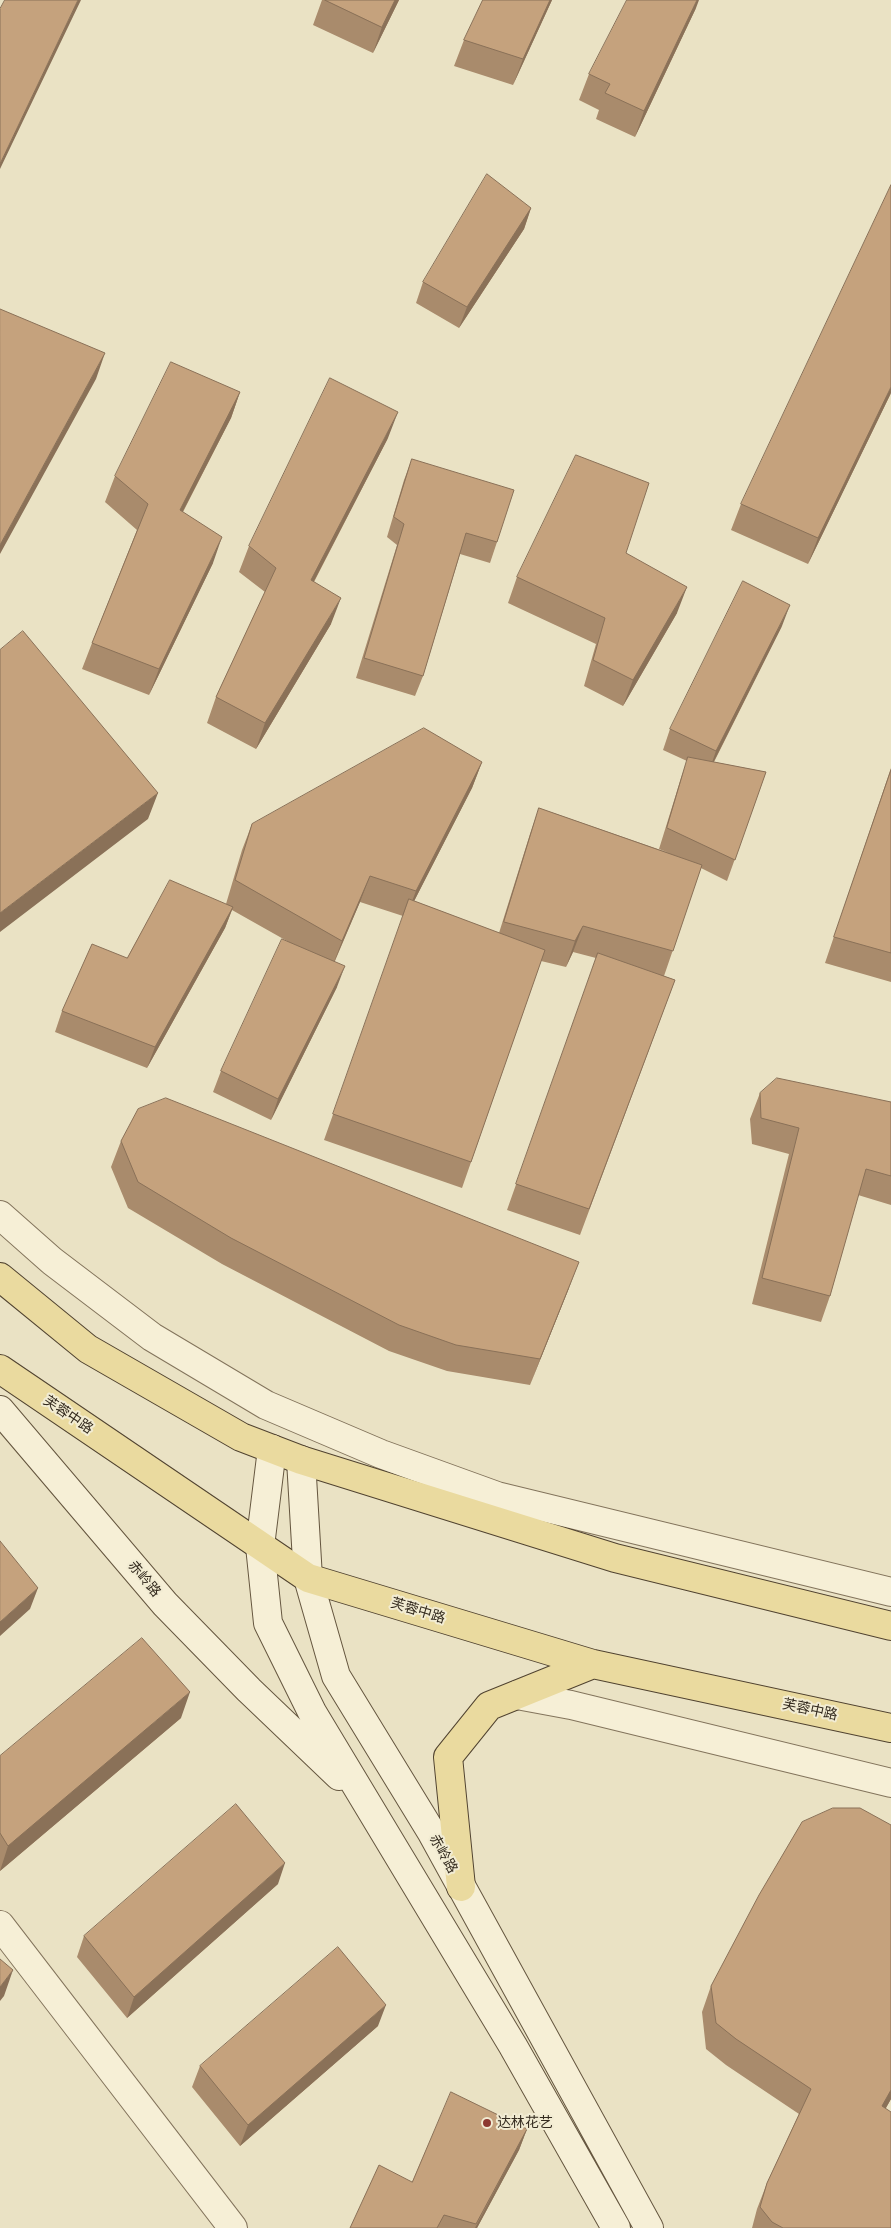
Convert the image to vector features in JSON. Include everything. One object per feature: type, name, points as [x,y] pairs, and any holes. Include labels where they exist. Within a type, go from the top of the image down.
[{"type":"main road","points":[[0,1215],[52,1261],[152,1336],[266,1405],[355,1443],[497,1496],[891,1592]]},
{"type":"main road","points":[[0,1277],[88,1349],[241,1437],[301,1460],[615,1558],[891,1626]]},
{"type":"main road","name":"芙蓉中路","points":[[0,1369],[308,1578],[593,1664],[891,1728]]},
{"type":"main road","name":"赤岭路","points":[[0,1410],[165,1604],[249,1690],[364,1799]]},
{"type":"main road","name":"赤岭路","points":[[272,1449],[260,1546],[268,1623],[312,1712],[513,2046],[616,2228]]},
{"type":"main road","name":"赤岭路","points":[[301,1460],[308,1578],[336,1676],[432,1834],[649,2228]]},
{"type":"main road","points":[[461,1886],[448,1757],[489,1706],[593,1664]]},
{"type":"main road","points":[[518,1695],[572,1705],[891,1783]]},
{"type":"main road","points":[[0,1925],[232,2228]]},
{"type":"building","points":[[5,0],[78,0],[0,164],[0,9]]},
{"type":"building","points":[[325,0],[395,0],[382,27]]},
{"type":"building","points":[[483,0],[550,0],[523,59],[464,40]]},
{"type":"building","points":[[627,0],[697,0],[644,111],[605,93],[610,84],[589,74]]},
{"type":"building","points":[[487,174],[531,208],[467,307],[423,282]]},
{"type":"building","points":[[891,185],[891,387],[818,538],[741,504]]},
{"type":"building","points":[[0,309],[105,353],[0,545]]},
{"type":"building","points":[[171,362],[240,392],[180,510],[222,537],[159,669],[92,643],[148,504],[115,476]]},
{"type":"building","points":[[330,378],[398,412],[311,580],[341,598],[265,723],[216,697],[276,568],[249,546]]},
{"type":"building","points":[[576,455],[649,483],[626,553],[687,587],[633,680],[593,660],[605,618],[517,577]]},
{"type":"building","points":[[412,459],[514,490],[497,542],[466,533],[423,676],[364,658],[404,524],[394,517]]},
{"type":"building","points":[[743,581],[790,605],[716,751],[670,729]]},
{"type":"building","points":[[23,631],[158,793],[0,913],[0,650]]},
{"type":"building","points":[[424,728],[482,762],[416,891],[370,876],[342,941],[235,880],[252,824]]},
{"type":"building","points":[[688,757],[766,772],[735,860],[667,828]]},
{"type":"building","points":[[891,770],[891,953],[834,937]]},
{"type":"building","points":[[539,808],[702,865],[673,951],[583,926],[575,941],[504,922]]},
{"type":"building","points":[[170,880],[233,907],[155,1047],[62,1011],[92,944],[127,958]]},
{"type":"building","points":[[409,899],[545,950],[471,1162],[333,1114]]},
{"type":"building","points":[[282,939],[345,966],[278,1099],[221,1071]]},
{"type":"building","points":[[598,953],[675,980],[589,1209],[516,1184]]},
{"type":"building","points":[[777,1078],[891,1102],[891,1176],[866,1169],[830,1296],[762,1278],[799,1128],[761,1118],[760,1093]]},
{"type":"building","points":[[166,1098],[579,1262],[540,1359],[456,1345],[399,1325],[231,1238],[138,1182],[121,1141],[138,1109]]},
{"type":"building","points":[[0,1541],[38,1588],[0,1622]]},
{"type":"building","points":[[142,1638],[190,1692],[8,1846],[0,1833],[0,1756]]},
{"type":"building","points":[[236,1804],[285,1863],[134,1997],[84,1936]]},
{"type":"building","points":[[833,1808],[860,1808],[891,1825],[891,2090],[882,2106],[891,2112],[891,2228],[783,2228],[772,2222],[760,2207],[767,2183],[811,2089],[736,2039],[716,2023],[711,1986],[759,1895],[802,1822]]},
{"type":"building","points":[[338,1947],[386,2005],[248,2125],[200,2066]]},
{"type":"building","points":[[0,1959],[13,1970],[0,1987]]},
{"type":"building","points":[[451,2092],[527,2129],[476,2224],[444,2215],[437,2228],[350,2228],[379,2165],[412,2182]]},
{"type":"place","name":"达林花艺","points":[[487,2123]]}]
